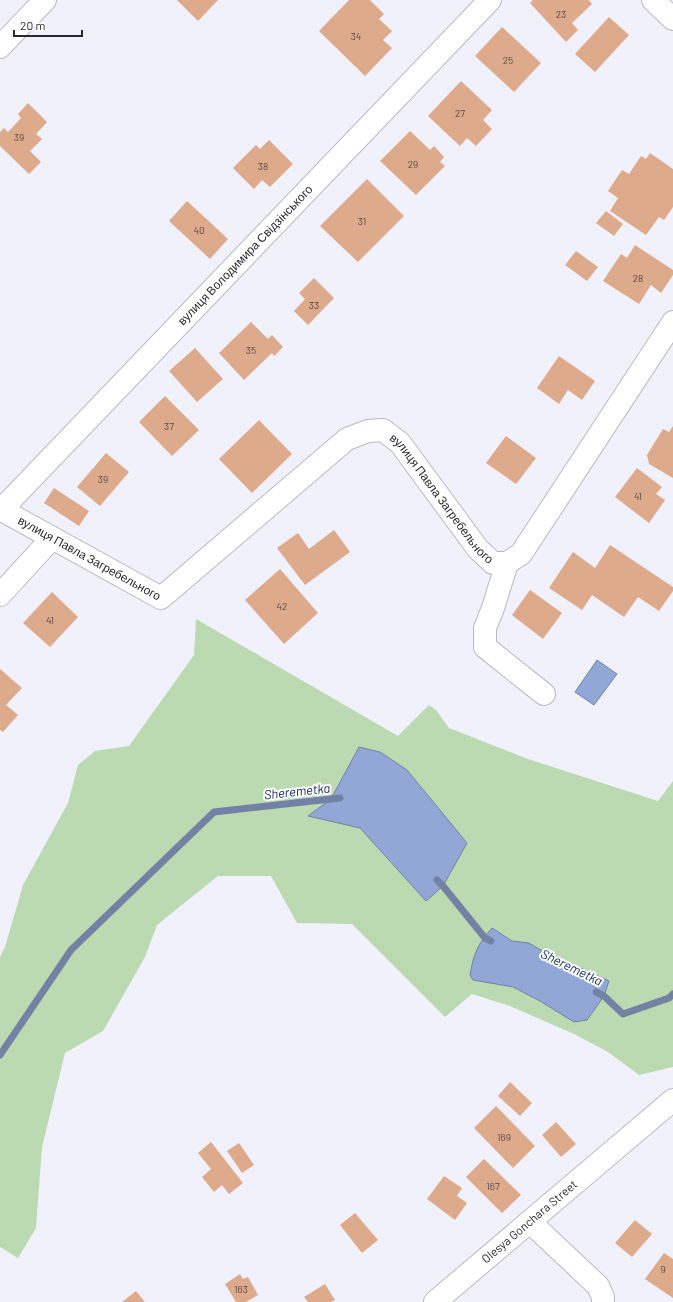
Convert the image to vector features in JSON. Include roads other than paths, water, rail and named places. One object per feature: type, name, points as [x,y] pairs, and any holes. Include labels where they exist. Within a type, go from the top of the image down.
[{"type":"street","points":[[0,47],[45,0]]},
{"type":"street","name":"вулиця Володимира Свідзінського","points":[[1,510],[490,0]]},
{"type":"street","points":[[653,0],[673,19]]},
{"type":"street","name":"вулиця Павла Загребельного","points":[[1,510],[161,598],[347,438],[368,431],[383,430],[400,444],[478,549],[493,563],[507,563],[521,554],[673,322]]},
{"type":"street","points":[[0,595],[52,538]]},
{"type":"street","points":[[507,563],[485,628],[485,647],[544,694]]},
{"type":"street","name":"Olesya Gonchara Street","points":[[435,1302],[673,1100]]},
{"type":"street","points":[[530,1222],[598,1286],[603,1297],[603,1302]]},
{"type":"water","points":[[597,660],[617,674],[594,705],[575,692]]},
{"type":"water","points":[[359,747],[380,752],[407,770],[467,843],[443,886],[426,901],[360,828],[308,816],[331,799]]},
{"type":"water","points":[[492,928],[512,941],[529,943],[609,981],[604,996],[587,1020],[574,1022],[540,1001],[513,987],[473,980],[470,975],[475,955],[483,939]]},
{"type":"waterway","name":"Sheremetka","points":[[0,1055],[71,950],[214,812],[340,798]]},
{"type":"waterway","name":"Sheremetka","points":[[437,880],[485,938],[491,941]]},
{"type":"waterway","name":"Sheremetka","points":[[596,992],[604,996],[623,1014],[669,998],[673,994]]}]
